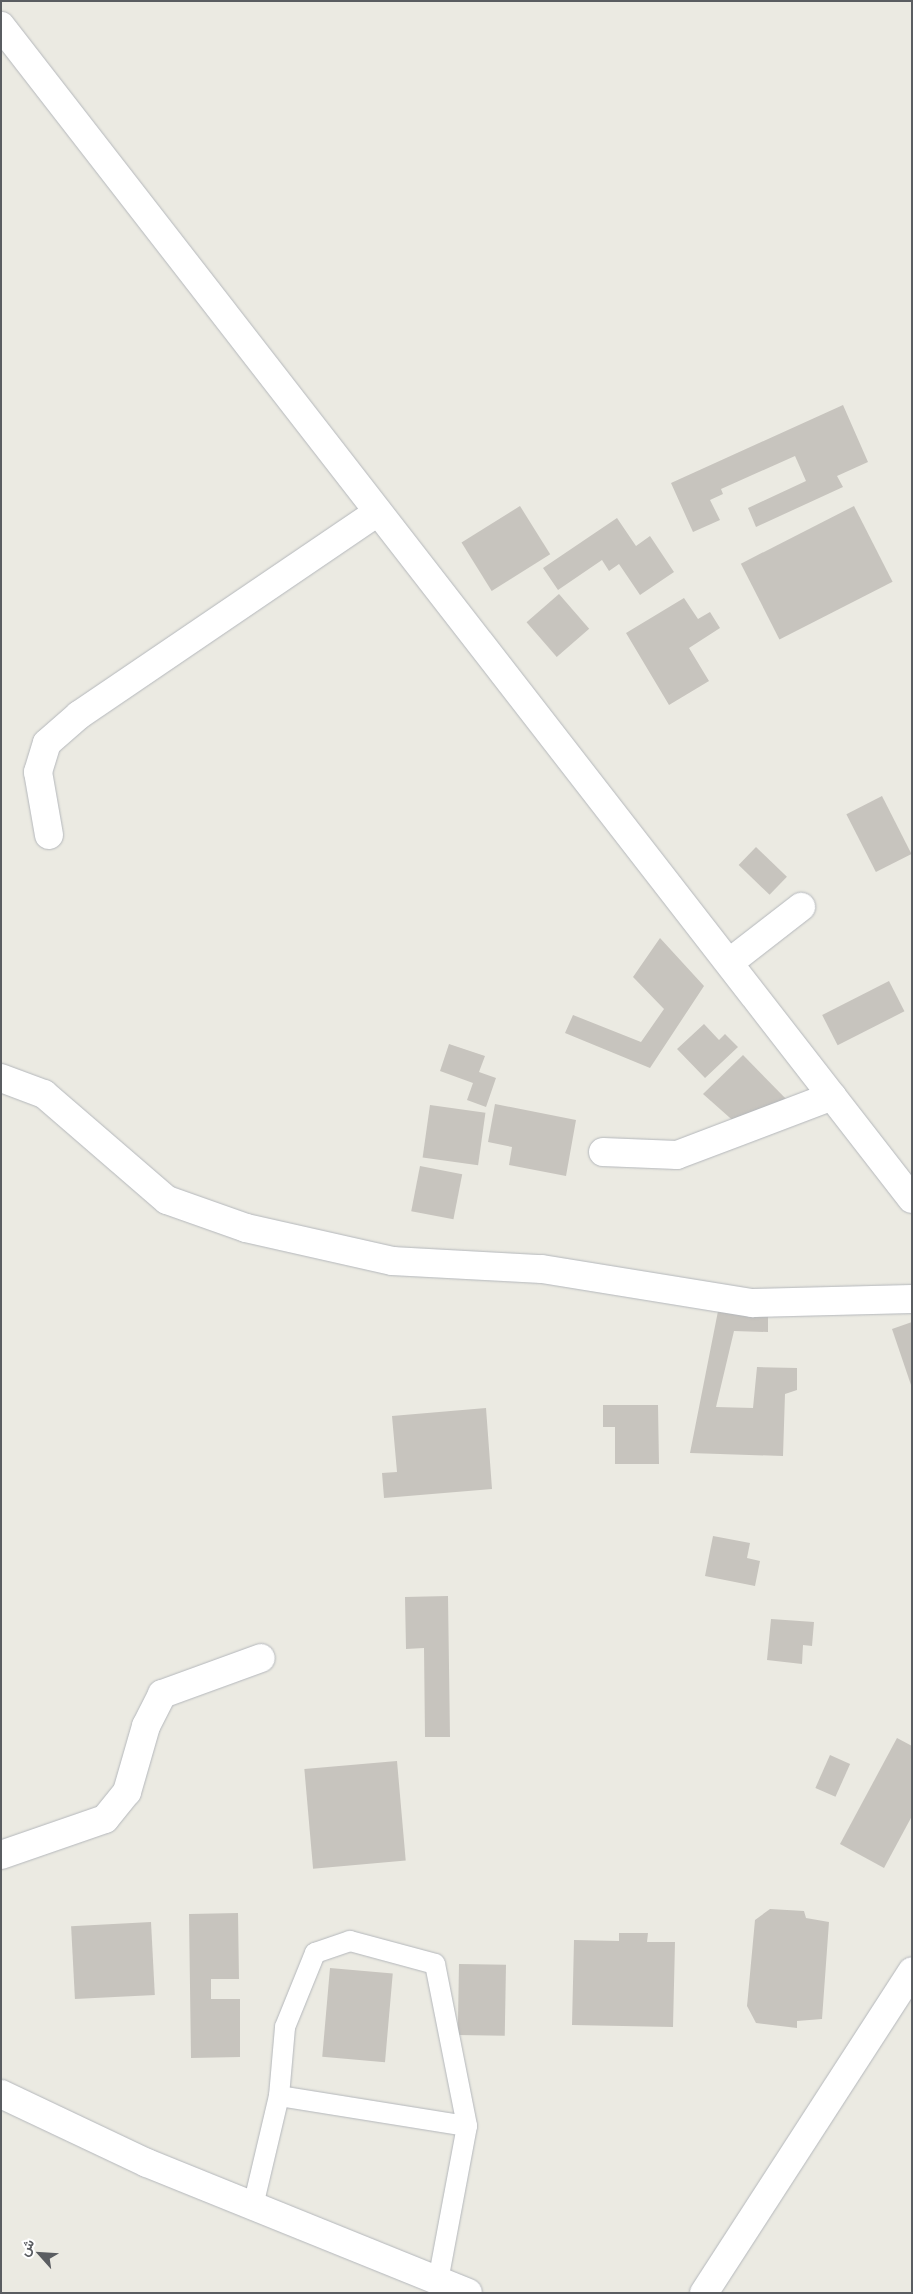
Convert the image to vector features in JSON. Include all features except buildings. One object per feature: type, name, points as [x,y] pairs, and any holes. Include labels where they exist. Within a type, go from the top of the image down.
[{"type":"street","points":[[1,26],[730,962],[912,1199]]},
{"type":"street","points":[[49,835],[38,772],[47,743],[79,715],[378,512]]},
{"type":"street","points":[[730,962],[801,907]]},
{"type":"street","points":[[1,1078],[44,1094],[167,1200],[246,1228],[392,1262],[542,1269],[753,1303],[912,1299]]},
{"type":"street","points":[[603,1152],[677,1155],[832,1096]]},
{"type":"street","points":[[1,1855],[105,1819],[128,1792],[146,1726],[162,1694],[261,1658]]},
{"type":"street","points":[[704,2293],[912,1971]]},
{"type":"street","points":[[1,2094],[147,2163],[468,2293]]},
{"type":"lane","points":[[253,2206],[279,2096],[285,2027],[302,1978],[315,1953],[350,1941],[435,1964],[466,2126],[438,2281]]},
{"type":"lane","points":[[279,2096],[466,2126]]}]
